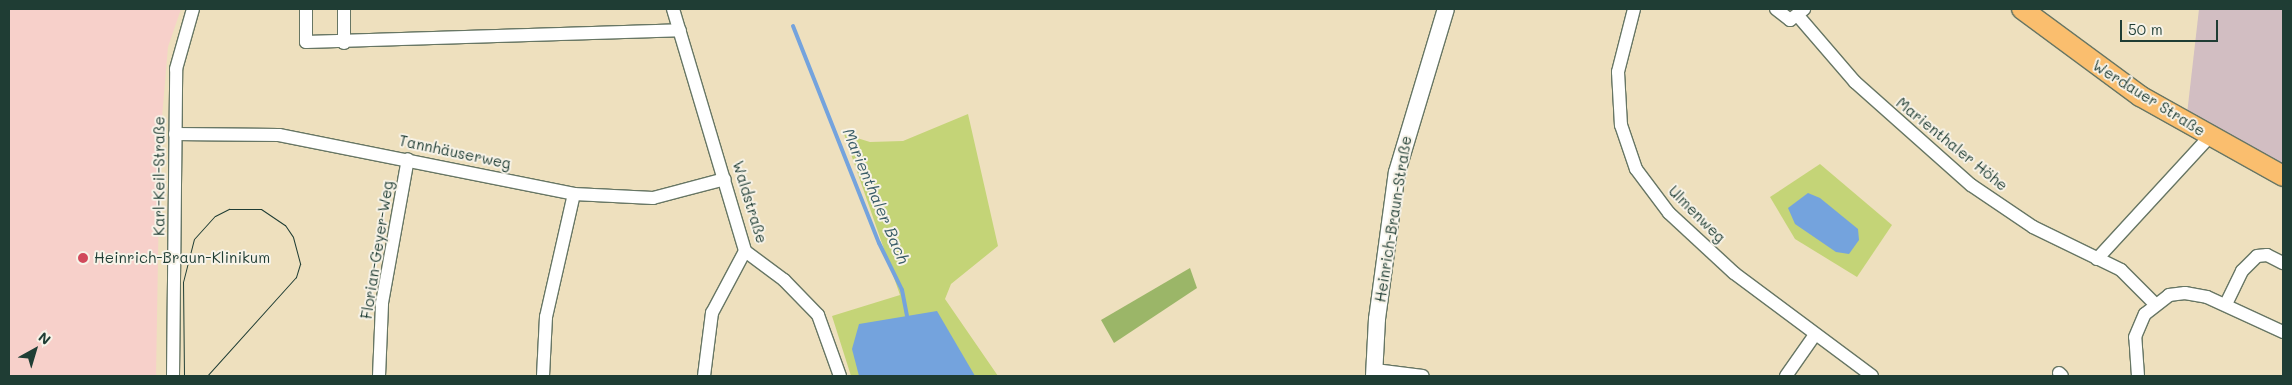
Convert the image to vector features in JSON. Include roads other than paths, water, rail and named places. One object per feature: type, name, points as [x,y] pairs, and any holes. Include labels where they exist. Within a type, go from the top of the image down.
[{"type":"main road","name":"Werdauer Straße","points":[[2022,9],[2124,85],[2210,136],[2283,176]]},
{"type":"street","name":"Karl-Keil-Straße","points":[[173,376],[176,69],[193,9]]},
{"type":"street","points":[[306,9],[306,42],[344,43],[680,30]]},
{"type":"street","points":[[344,9],[344,43]]},
{"type":"street","name":"Waldstraße","points":[[673,9],[745,251],[784,280],[818,315],[840,376]]},
{"type":"street","name":"Heinrich-Braun-Straße","points":[[1375,373],[1377,319],[1397,172],[1446,9]]},
{"type":"street","name":"Ulmenweg","points":[[1634,9],[1618,72],[1621,125],[1636,169],[1669,213],[1734,273],[1814,336],[1872,376]]},
{"type":"street","name":"Marienthaler Höhe","points":[[1776,9],[1785,18],[1802,13],[1862,88],[1971,185],[2034,227],[2135,280],[2154,303]]},
{"type":"street","name":"Tannhäuserweg","points":[[175,134],[280,135],[408,159],[574,194],[653,198],[725,179]]},
{"type":"street","points":[[2097,259],[2210,136]]},
{"type":"street","name":"Florian-Geyer-Weg","points":[[379,376],[382,303],[408,159]]},
{"type":"street","points":[[543,376],[546,317],[574,194]]},
{"type":"street","points":[[704,376],[712,313],[745,251]]},
{"type":"street","points":[[2226,304],[2242,271],[2257,256],[2267,255],[2283,262]]},
{"type":"street","points":[[2138,376],[2135,337],[2154,303],[2185,292],[2226,304],[2283,332]]},
{"type":"street","points":[[1786,376],[1814,336]]},
{"type":"street","points":[[1375,373],[1423,376]]},
{"type":"water","points":[[1808,193],[1820,198],[1858,229],[1859,240],[1849,254],[1836,252],[1795,224],[1788,208]]},
{"type":"water","points":[[937,311],[975,376],[859,376],[852,349],[859,324]]},
{"type":"waterway","name":"Marienthaler Bach","points":[[793,26],[879,243],[902,290],[907,316]]},
{"type":"tram line","points":[[184,376],[183,282],[194,239],[215,216],[229,209],[261,209],[285,225],[293,237],[300,264],[296,277],[207,376]]},
{"type":"place","name":"Heinrich-Braun-Klinikum","points":[[83,258]]}]
